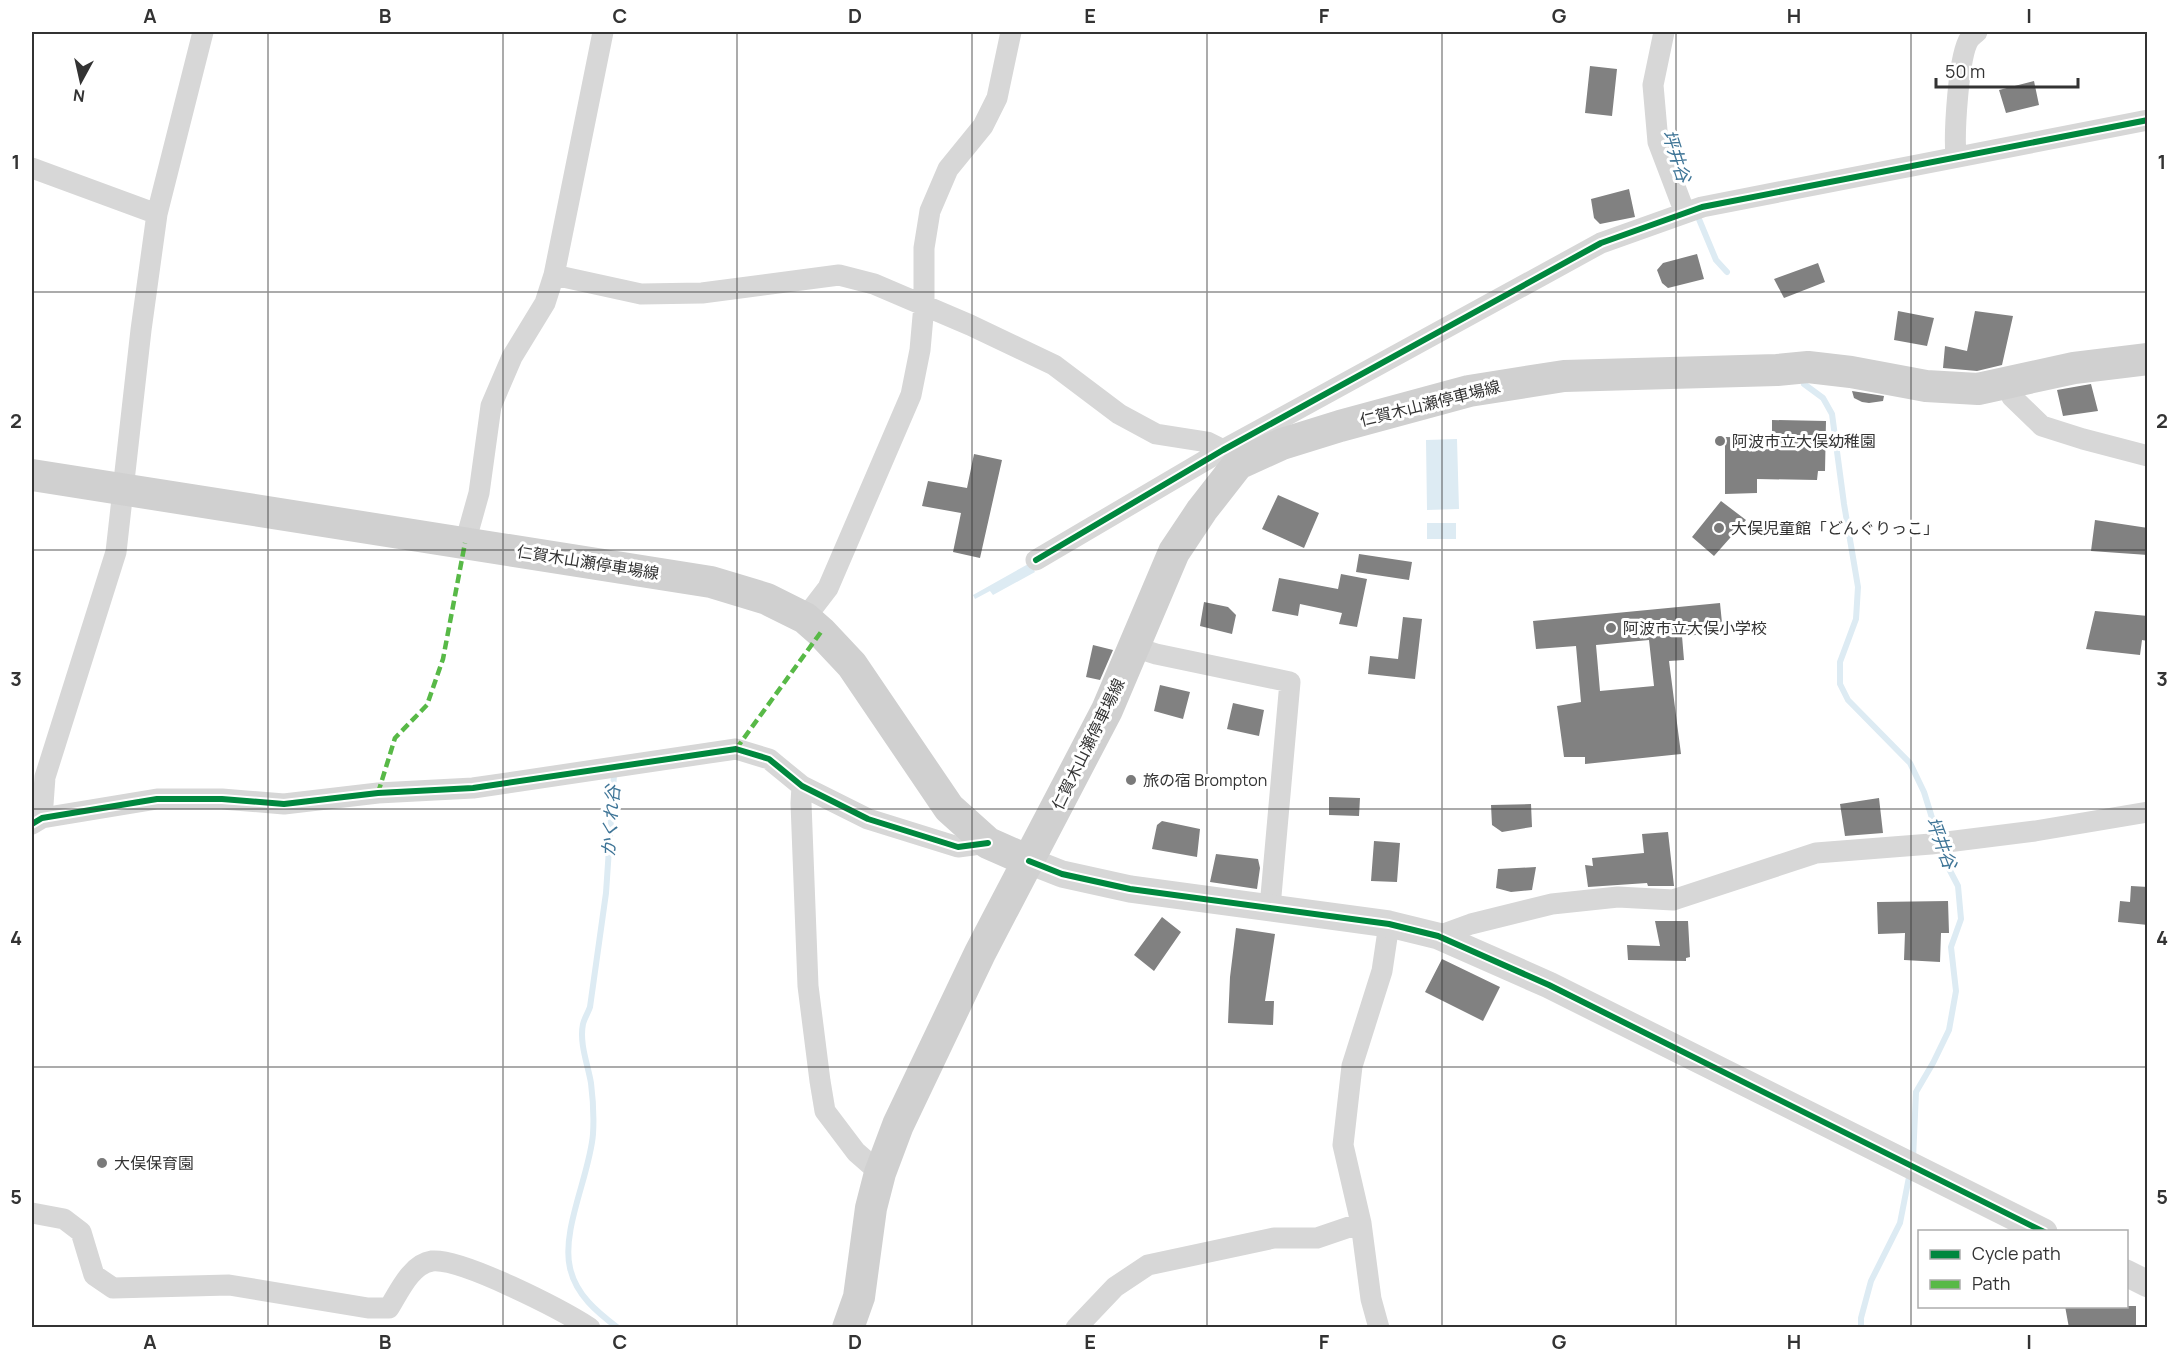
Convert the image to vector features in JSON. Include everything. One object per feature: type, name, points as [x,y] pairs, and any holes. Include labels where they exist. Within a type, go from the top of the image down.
[{"type":"main road","name":"仁賀木山瀬停車場線","points":[[848,1328],[859,1297],[871,1208],[880,1173],[898,1125],[975,963],[1107,710],[1174,552],[1202,510],[1230,457],[1469,391],[1564,375],[1777,370],[1808,367],[1952,389],[1978,389],[2074,368],[2148,359]]},
{"type":"main road","name":"仁賀木山瀬停車場線","points":[[32,475],[711,582],[768,599],[805,618],[852,665],[949,808],[988,843],[1029,861]]},
{"type":"street","points":[[203,32],[157,214],[122,489],[117,552],[45,777],[37,821],[157,799],[222,799],[284,804],[378,794],[473,788],[736,748],[769,759],[802,786],[868,819],[958,847],[988,843]]},
{"type":"street","points":[[465,543],[479,493],[491,406],[512,357],[545,303],[554,275],[603,32]]},
{"type":"street","points":[[805,618],[828,588],[911,395],[920,350],[924,305],[924,248],[930,211],[948,170],[983,126],[997,98],[1011,32]]},
{"type":"street","points":[[1664,32],[1653,85],[1658,142],[1694,210]]},
{"type":"street","points":[[1956,156],[1954,142],[1960,72],[1968,39],[1977,32]]},
{"type":"street","points":[[1036,560],[1230,457],[1601,243],[1694,210],[1956,156],[2148,120]]},
{"type":"street","points":[[32,168],[157,214]]},
{"type":"street","points":[[554,275],[641,294],[702,293],[839,275],[874,284],[970,325],[1054,365],[1119,414],[1156,434],[1207,442],[1230,457]]},
{"type":"street","points":[[2006,382],[2012,397],[2042,426],[2083,440],[2148,456]]},
{"type":"street","points":[[1134,647],[1156,654],[1290,682],[1270,907]]},
{"type":"street","points":[[802,786],[808,986],[825,1111],[856,1152],[880,1173]]},
{"type":"street","points":[[1438,936],[1471,924],[1552,904],[1618,897],[1673,900],[1816,854],[1931,844],[2034,831],[2148,812]]},
{"type":"street","points":[[1029,861],[1062,874],[1130,889],[1389,924],[1438,936],[1550,984],[2040,1230]]},
{"type":"street","points":[[1379,1328],[1371,1299],[1361,1223],[1343,1145],[1353,1066],[1382,971],[1389,924]]},
{"type":"street","points":[[32,1213],[64,1219],[81,1232],[94,1275],[113,1288],[229,1284],[368,1308],[388,1308],[412,1271],[431,1261],[461,1265],[563,1311],[590,1328]]},
{"type":"street","points":[[1076,1328],[1115,1287],[1148,1265],[1274,1238],[1317,1238],[1361,1223]]},
{"type":"street","points":[[2128,1274],[2148,1284]]},
{"type":"shaded area","points":[[1457,439],[1459,509],[1427,510],[1426,440]]},
{"type":"shaded area","points":[[1427,523],[1456,523],[1456,539],[1427,539]]},
{"type":"shaded area","points":[[1030,563],[1035,572],[993,595],[990,591],[975,599],[973,595]]},
{"type":"building","points":[[1590,66],[1617,69],[1612,116],[1585,113]]},
{"type":"building","points":[[2034,81],[2039,105],[2006,113],[1999,90]]},
{"type":"building","points":[[1629,189],[1635,217],[1600,224],[1594,218],[1591,199]]},
{"type":"building","points":[[1697,254],[1704,279],[1668,288],[1662,283],[1657,270],[1663,263]]},
{"type":"building","points":[[1818,263],[1825,282],[1784,298],[1774,279]]},
{"type":"building","points":[[1898,311],[1934,318],[1927,346],[1894,340]]},
{"type":"building","points":[[1975,311],[2013,316],[2002,365],[1977,371],[1943,368],[1945,346],[1967,351]]},
{"type":"building","points":[[2091,384],[2098,411],[2063,416],[2057,390]]},
{"type":"building","points":[[1852,391],[1884,396],[1883,401],[1862,402],[1854,398]]},
{"type":"building","points":[[1772,420],[1826,421],[1825,471],[1818,471],[1817,480],[1757,479],[1757,493],[1725,494],[1725,437],[1772,438]]},
{"type":"building","points":[[974,454],[1002,460],[980,558],[953,552],[961,513],[922,506],[928,481],[967,488]]},
{"type":"building","points":[[1278,495],[1319,513],[1304,548],[1262,529]]},
{"type":"building","name":"大俣児童館「どんぐりっこ」","points":[[1721,501],[1746,520],[1714,556],[1692,537]]},
{"type":"building","points":[[2095,520],[2148,528],[2148,555],[2091,551]]},
{"type":"building","points":[[1359,554],[1412,562],[1409,580],[1356,572]]},
{"type":"building","points":[[1341,574],[1367,579],[1357,627],[1339,624],[1342,613],[1300,604],[1298,616],[1272,611],[1279,578],[1338,589]]},
{"type":"building","points":[[1204,602],[1228,607],[1236,615],[1232,634],[1200,626]]},
{"type":"building","points":[[1720,603],[1723,633],[1682,636],[1684,660],[1669,661],[1681,754],[1585,764],[1585,757],[1564,757],[1557,706],[1581,702],[1576,646],[1536,649],[1533,621]],"holes":[[[1649,640],[1654,686],[1600,691],[1596,645]]]},
{"type":"building","points":[[2095,611],[2148,616],[2148,641],[2142,640],[2140,655],[2086,649]]},
{"type":"building","points":[[1403,617],[1422,619],[1415,679],[1368,674],[1370,656],[1398,659]]},
{"type":"building","points":[[1093,645],[1113,650],[1100,680],[1086,677]]},
{"type":"building","points":[[1160,685],[1190,692],[1183,719],[1154,711]]},
{"type":"building","points":[[1233,703],[1264,710],[1259,736],[1227,729]]},
{"type":"building","points":[[1329,797],[1360,798],[1359,816],[1329,815]]},
{"type":"building","points":[[1879,798],[1883,833],[1845,836],[1840,804]]},
{"type":"building","points":[[1531,804],[1532,827],[1502,832],[1492,825],[1491,805]]},
{"type":"building","points":[[1162,821],[1200,829],[1197,857],[1152,849],[1157,825]]},
{"type":"building","points":[[1668,832],[1674,886],[1648,886],[1647,883],[1588,887],[1585,865],[1593,866],[1592,858],[1644,853],[1642,834]]},
{"type":"building","points":[[1374,841],[1400,843],[1397,882],[1371,881]]},
{"type":"building","points":[[1216,854],[1258,859],[1260,868],[1257,889],[1210,882]]},
{"type":"building","points":[[1536,867],[1532,890],[1511,892],[1496,888],[1498,869]]},
{"type":"building","points":[[2131,886],[2148,887],[2148,925],[2118,922],[2120,901],[2130,902]]},
{"type":"building","points":[[1948,901],[1949,933],[1941,933],[1940,962],[1904,960],[1905,933],[1878,934],[1877,902]]},
{"type":"building","points":[[1162,917],[1181,932],[1154,971],[1134,955]]},
{"type":"building","points":[[1655,921],[1688,921],[1690,957],[1686,958],[1686,961],[1628,960],[1627,945],[1660,946]]},
{"type":"building","points":[[1236,928],[1275,934],[1265,1001],[1274,1001],[1273,1025],[1228,1023],[1230,977]]},
{"type":"building","points":[[1442,959],[1500,987],[1483,1021],[1425,992]]},
{"type":"building","points":[[2136,1306],[2136,1327],[2069,1328],[2065,1308]]},
{"type":"waterway","name":"坪井谷","points":[[1696,212],[1716,260],[1727,272]]},
{"type":"waterway","name":"坪井谷","points":[[1804,384],[1823,398],[1832,414],[1858,587],[1856,619],[1840,662],[1840,684],[1848,700],[1910,763],[1924,792],[1946,863],[1958,886],[1961,919],[1951,947],[1956,991],[1949,1030],[1916,1092],[1913,1159]]},
{"type":"waterway","name":"かくれ谷","points":[[611,775],[614,775],[606,893],[590,1007],[582,1031],[592,1089],[593,1134],[569,1237],[568,1253],[573,1278],[582,1295],[618,1328]]},
{"type":"waterway","name":"坪井谷","points":[[1861,1328],[1861,1318],[1871,1281],[1900,1223],[1910,1172]]},
{"type":"marked path","points":[[378,793],[395,738],[427,705],[443,659],[465,543]]},
{"type":"marked path","points":[[736,749],[821,632]]},
{"type":"cycle path","points":[[1036,560],[1223,450],[1601,243],[1702,207],[2148,120]]},
{"type":"cycle path","points":[[32,824],[42,818],[157,799],[222,799],[284,804],[378,793],[473,788],[736,749],[769,759],[802,786],[868,819],[958,847],[988,843]]},
{"type":"cycle path","points":[[1029,861],[1062,874],[1130,889],[1389,924],[1438,936],[1549,985],[2040,1230]]},
{"type":"place","name":"阿波市立大俣幼稚園","points":[[1720,441]]},
{"type":"place","name":"大俣児童館「どんぐりっこ」","points":[[1719,528]]},
{"type":"place","name":"阿波市立大俣小学校","points":[[1611,628]]},
{"type":"place","name":"旅の宿 Brompton","points":[[1131,780]]},
{"type":"place","name":"大俣保育園","points":[[102,1163]]}]
